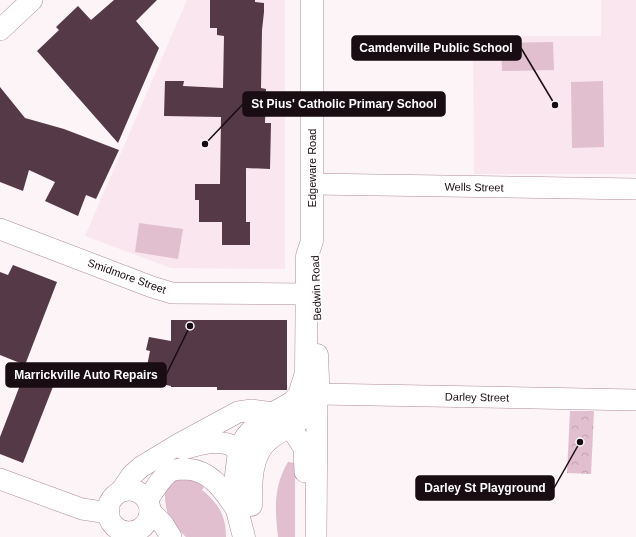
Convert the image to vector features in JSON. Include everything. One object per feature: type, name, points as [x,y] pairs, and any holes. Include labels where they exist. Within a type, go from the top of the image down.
[{"type":"main road","name":"Edgeware Road","points":[[312,0],[312,241]]},
{"type":"main road","name":"Bedwin Road","points":[[244,537],[251,508],[251,479],[246,458],[246,436],[272,413],[293,402],[299,395],[306,373],[307,256],[312,241]]},
{"type":"main road","name":"Bedwin Road","points":[[244,537],[237,510],[236,475],[246,458],[262,447],[267,441],[302,419],[317,398],[317,256],[312,241]]},
{"type":"street","points":[[0,30],[32,0]]},
{"type":"street","name":"Wells Street","points":[[312,184],[636,189]]},
{"type":"street","name":"Smidmore Street","points":[[0,228],[152,287],[172,293],[307,294]]},
{"type":"street","points":[[316,537],[317,398]]},
{"type":"street","name":"Darley Street","points":[[317,398],[636,400]]},
{"type":"street","points":[[237,510],[212,478],[200,471],[177,469],[170,472],[148,506],[149,518],[145,524],[134,531],[134,534],[116,527],[111,522],[108,513],[109,503],[112,498],[122,491],[132,475],[141,467],[179,444],[238,412],[252,410],[272,413]]},
{"type":"street","points":[[290,426],[304,448],[305,537]]},
{"type":"street","points":[[162,455],[194,446],[225,443],[234,447],[246,458]]},
{"type":"street","points":[[0,479],[82,509],[108,513]]},
{"type":"street","points":[[122,491],[136,491],[142,495],[148,506],[163,524],[171,537]]},
{"type":"shaded area","points":[[187,0],[285,0],[285,269],[171,268],[85,236]]},
{"type":"shaded area","points":[[601,0],[636,0],[636,174],[474,174],[473,36],[601,36]]},
{"type":"green space","points":[[553,42],[554,70],[502,71],[501,43]]},
{"type":"green space","points":[[603,81],[604,147],[572,148],[571,82]]},
{"type":"green space","points":[[139,223],[183,229],[178,259],[135,252]]},
{"type":"green space","points":[[570,411],[594,411],[591,474],[567,473]]},
{"type":"green space","points":[[288,462],[295,463],[295,537],[278,537],[276,517],[277,490],[283,471]]},
{"type":"green space","points":[[181,477],[206,484],[202,490],[220,510],[226,529],[226,537],[186,537],[173,524],[168,515],[165,489],[167,485]]},
{"type":"building","points":[[114,0],[157,0],[136,21],[159,48],[118,143],[37,51],[59,30],[56,27],[78,6],[91,20]]},
{"type":"building","points":[[210,0],[255,0],[255,2],[264,3],[261,88],[266,89],[265,123],[271,123],[270,169],[246,168],[246,222],[250,222],[250,245],[222,245],[222,222],[199,222],[199,200],[195,200],[195,184],[220,184],[221,117],[164,116],[165,81],[184,81],[183,86],[223,88],[224,36],[217,35],[217,28],[210,28]]},
{"type":"building","points":[[0,87],[25,118],[64,129],[119,150],[96,199],[86,195],[78,216],[45,201],[55,182],[29,170],[23,191],[0,182]]},
{"type":"building","points":[[13,265],[57,282],[25,365],[0,355],[0,272],[8,275]]},
{"type":"building","points":[[171,320],[287,320],[287,390],[217,390],[217,387],[171,387],[144,381],[150,351],[146,350],[149,337],[171,341]]},
{"type":"building","points":[[27,367],[56,379],[23,463],[0,454],[0,437]]},
{"type":"place","name":"Camdenville Public School","points":[[555,105]]},
{"type":"place","name":"St Pius' Catholic Primary School","points":[[205,144]]},
{"type":"place","name":"Marrickville Auto Repairs","points":[[190,326]]},
{"type":"place","name":"Darley St Playground","points":[[580,442]]}]
